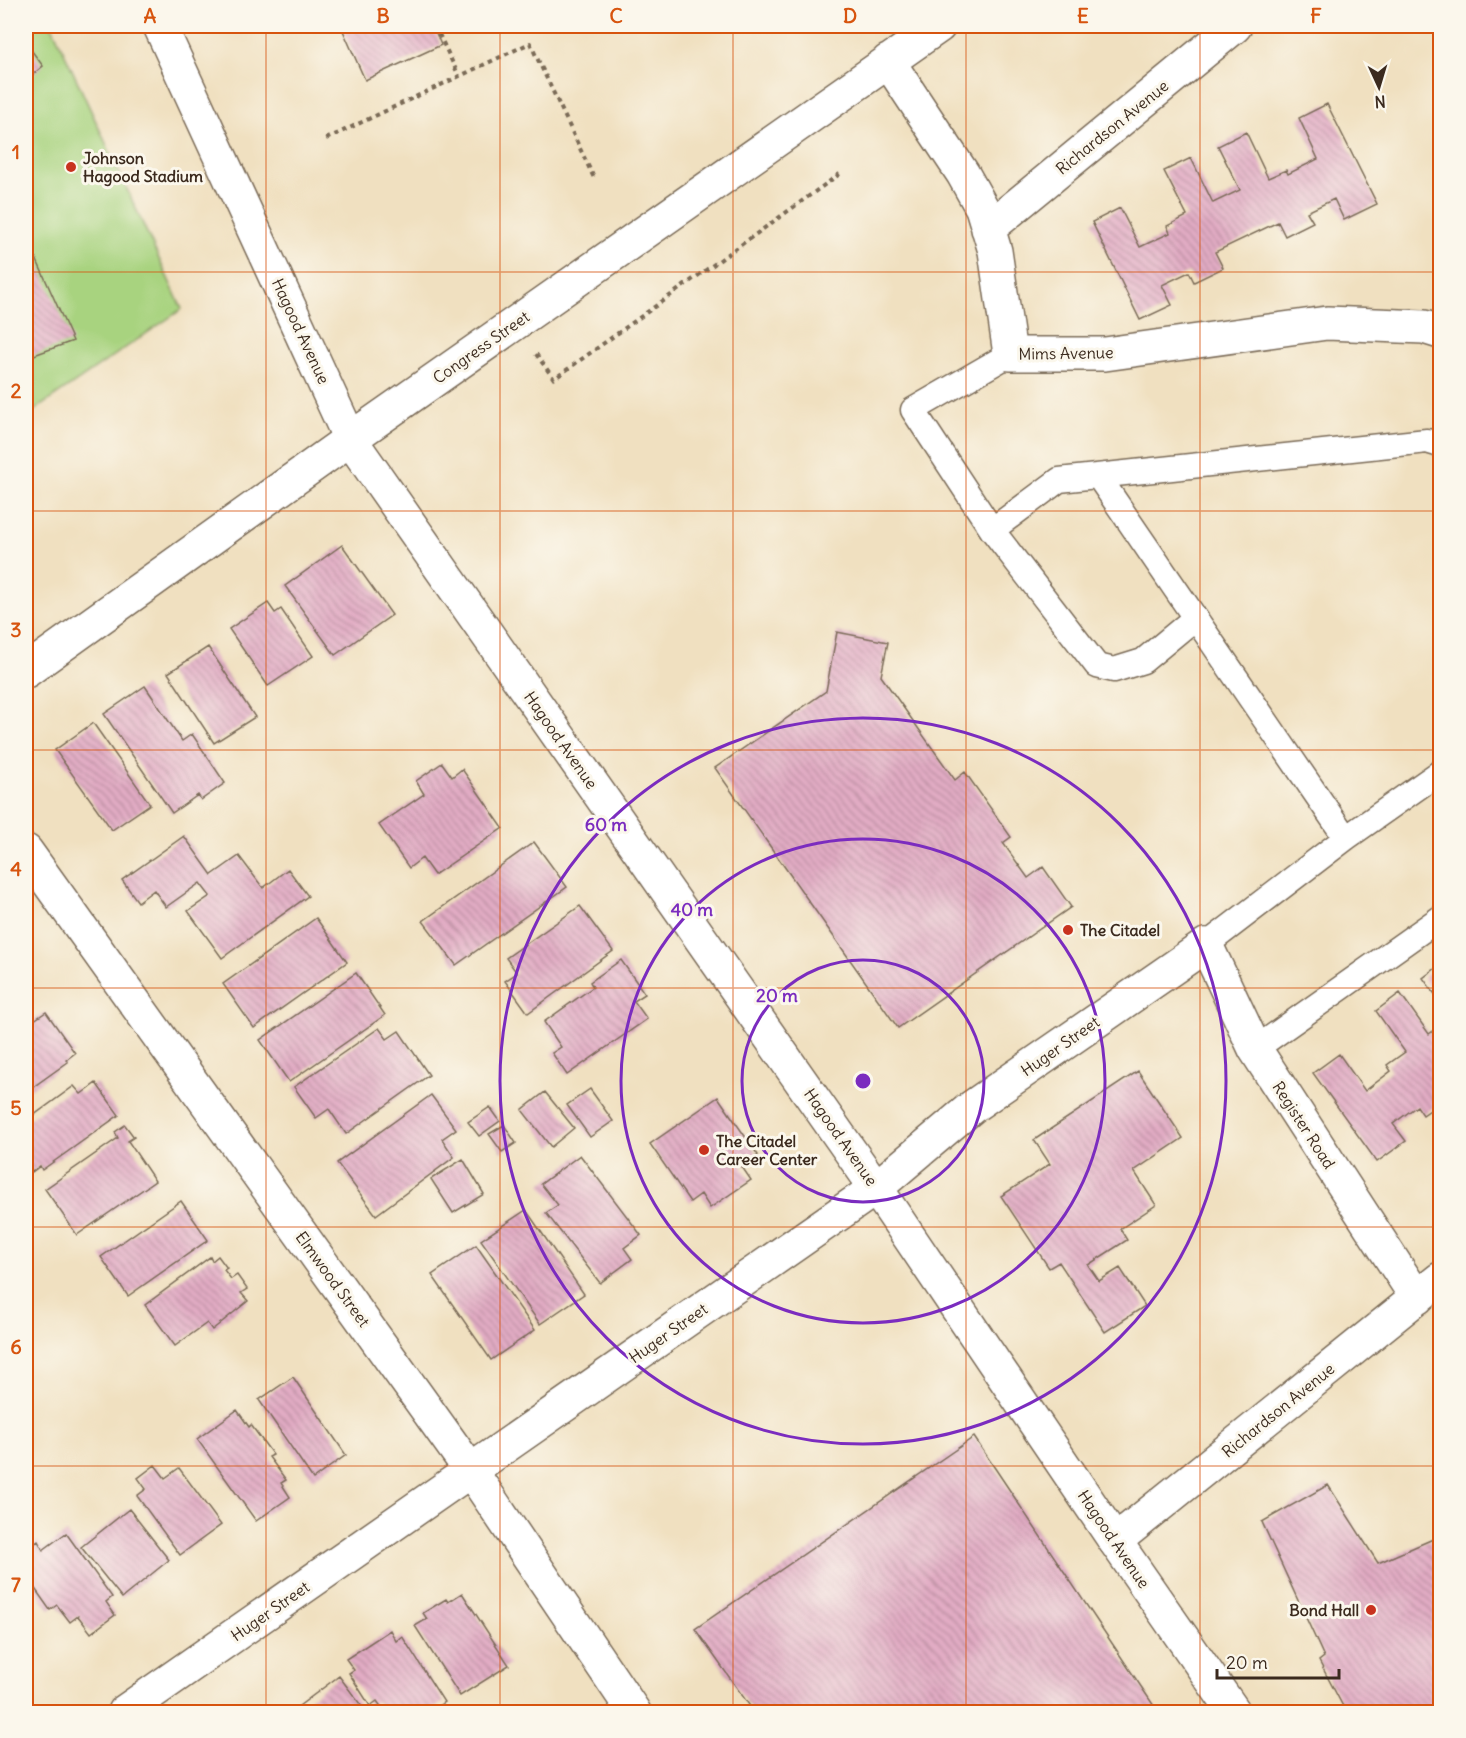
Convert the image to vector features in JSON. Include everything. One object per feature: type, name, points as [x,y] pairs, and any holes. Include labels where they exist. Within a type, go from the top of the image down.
[{"type":"street","name":"Hagood Avenue","points":[[160,26],[350,439],[876,1188],[1234,1713]]},
{"type":"street","name":"Congress Street","points":[[26,671],[350,439],[939,26]]},
{"type":"street","name":"Richardson Avenue","points":[[988,229],[1235,26]]},
{"type":"street","name":"Mims Avenue","points":[[888,61],[963,174],[981,208],[995,251],[1010,354],[1105,354],[1327,323],[1424,327],[1440,332]]},
{"type":"street","name":"Elmwood Street","points":[[26,851],[471,1472],[634,1713]]},
{"type":"street","name":"Huger Street","points":[[124,1713],[876,1188],[972,1107],[1206,945]]},
{"type":"street","name":"Register Road","points":[[1206,945],[1255,1049],[1429,1288]]},
{"type":"street","name":"Richardson Avenue","points":[[1115,1541],[1429,1288]]},
{"type":"lane","points":[[1010,354],[913,410],[992,530],[1097,666],[1114,670],[1143,662],[1195,618]]},
{"type":"lane","points":[[992,530],[1059,480],[1427,441],[1440,445]]},
{"type":"lane","points":[[1098,476],[1346,838]]},
{"type":"lane","points":[[1206,945],[1346,838],[1440,772]]},
{"type":"lane","points":[[1255,1049],[1440,918]]},
{"type":"path","points":[[435,26],[459,76]]},
{"type":"path","points":[[326,139],[530,43],[594,178]]},
{"type":"path","points":[[515,324],[554,379],[841,173]]},
{"type":"green space","name":"Johnson Hagood Stadium","points":[[26,26],[52,26],[182,309],[26,416]]},
{"type":"building","points":[[341,26],[433,26],[441,45],[365,80]]},
{"type":"building","points":[[26,43],[43,66],[26,80]]},
{"type":"building","points":[[1327,104],[1377,204],[1344,220],[1334,199],[1307,212],[1313,222],[1285,236],[1278,222],[1215,252],[1223,268],[1194,282],[1189,272],[1162,285],[1172,305],[1140,320],[1092,222],[1120,208],[1140,247],[1170,233],[1167,226],[1187,216],[1164,171],[1191,158],[1213,203],[1240,190],[1218,146],[1246,132],[1268,178],[1286,170],[1288,174],[1318,159],[1299,118]]},
{"type":"building","points":[[26,236],[73,341],[26,358]]},
{"type":"building","points":[[342,545],[392,615],[335,655],[285,586]]},
{"type":"building","points":[[268,603],[275,613],[281,609],[313,656],[268,686],[229,629]]},
{"type":"building","points":[[837,632],[888,642],[881,676],[955,780],[965,772],[1011,837],[1003,843],[1028,878],[1043,867],[1071,907],[898,1028],[715,768],[826,691]]},
{"type":"building","points":[[208,647],[255,717],[214,743],[168,673]]},
{"type":"building","points":[[145,686],[182,741],[192,734],[225,783],[201,800],[198,795],[172,813],[104,714]]},
{"type":"building","points":[[93,723],[150,804],[112,830],[55,750]]},
{"type":"building","points":[[442,763],[452,777],[462,769],[503,828],[434,875],[422,858],[409,868],[379,825],[424,794],[416,781]]},
{"type":"building","points":[[184,836],[212,875],[239,856],[263,888],[288,869],[308,896],[222,958],[188,911],[210,896],[200,883],[166,907],[154,890],[138,902],[122,880]]},
{"type":"building","points":[[534,842],[567,887],[456,965],[423,921]]},
{"type":"building","points":[[580,906],[613,951],[528,1013],[505,981],[517,973],[506,958]]},
{"type":"building","points":[[316,918],[347,962],[254,1028],[223,984]]},
{"type":"building","points":[[621,960],[645,994],[634,1001],[647,1019],[567,1075],[552,1053],[561,1047],[544,1022],[593,987],[590,982]]},
{"type":"building","points":[[1440,965],[1440,1001],[1423,978]]},
{"type":"building","points":[[356,973],[385,1015],[289,1082],[260,1040]]},
{"type":"building","points":[[1400,993],[1429,1034],[1440,1026],[1440,1103],[1423,1115],[1417,1106],[1393,1124],[1406,1141],[1377,1162],[1313,1073],[1339,1054],[1365,1091],[1391,1071],[1387,1065],[1405,1052],[1376,1011]]},
{"type":"building","points":[[46,1012],[75,1053],[66,1060],[68,1062],[26,1092],[26,1021],[31,1017],[34,1020]]},
{"type":"building","points":[[379,1028],[387,1039],[399,1031],[429,1075],[346,1134],[329,1109],[316,1118],[294,1087]]},
{"type":"building","points":[[1138,1071],[1183,1138],[1134,1171],[1156,1205],[1120,1229],[1127,1240],[1088,1265],[1099,1281],[1120,1268],[1145,1306],[1105,1332],[1059,1262],[1049,1268],[1001,1196],[1050,1164],[1034,1140]]},
{"type":"building","points":[[96,1083],[119,1115],[42,1170],[40,1166],[32,1172],[26,1164],[26,1121],[74,1086],[81,1094]]},
{"type":"building","points":[[590,1089],[613,1121],[590,1137],[567,1105]]},
{"type":"building","points":[[545,1092],[574,1128],[551,1147],[522,1110]]},
{"type":"building","points":[[431,1095],[456,1129],[442,1139],[454,1157],[376,1215],[337,1163]]},
{"type":"building","name":"The Citadel Career Center","points":[[718,1097],[758,1155],[742,1167],[751,1180],[710,1208],[701,1194],[690,1202],[650,1144]]},
{"type":"building","points":[[490,1107],[500,1121],[479,1136],[468,1122]]},
{"type":"building","points":[[125,1125],[134,1137],[128,1141],[155,1181],[77,1235],[45,1189],[118,1138],[115,1132]]},
{"type":"building","points":[[504,1125],[516,1143],[502,1152],[489,1134]]},
{"type":"building","points":[[580,1155],[641,1235],[624,1248],[632,1259],[600,1283],[546,1213],[558,1205],[541,1184]]},
{"type":"building","points":[[463,1159],[484,1194],[453,1213],[431,1179]]},
{"type":"building","points":[[181,1201],[208,1240],[128,1296],[101,1257]]},
{"type":"building","points":[[526,1210],[584,1294],[540,1324],[481,1240]]},
{"type":"building","points":[[476,1245],[535,1330],[491,1360],[432,1275]]},
{"type":"building","points":[[218,1256],[227,1268],[224,1270],[231,1279],[237,1275],[247,1289],[241,1293],[248,1301],[212,1330],[207,1323],[175,1346],[145,1305],[210,1257],[212,1261]]},
{"type":"building","points":[[293,1377],[346,1455],[313,1479],[259,1400]]},
{"type":"building","points":[[237,1410],[273,1455],[269,1457],[286,1480],[281,1483],[290,1497],[256,1521],[197,1439]]},
{"type":"building","points":[[974,1437],[1158,1712],[754,1712],[695,1629]]},
{"type":"building","points":[[155,1465],[165,1478],[179,1468],[221,1525],[180,1555],[137,1496],[146,1489],[138,1478]]},
{"type":"building","name":"Bond Hall","points":[[1328,1485],[1378,1563],[1440,1536],[1440,1712],[1346,1712],[1319,1661],[1324,1657],[1262,1522]]},
{"type":"building","points":[[129,1509],[169,1560],[122,1598],[81,1547]]},
{"type":"building","points":[[66,1533],[112,1597],[106,1602],[115,1615],[91,1633],[78,1616],[70,1622],[57,1605],[50,1610],[26,1576],[26,1562],[30,1559],[26,1550],[38,1541],[43,1550]]},
{"type":"building","points":[[462,1593],[509,1665],[460,1696],[415,1626],[427,1619],[423,1613],[446,1599],[448,1602]]},
{"type":"building","points":[[390,1630],[396,1641],[402,1636],[444,1702],[429,1712],[385,1712],[377,1701],[370,1706],[349,1673],[354,1670],[346,1659]]},
{"type":"building","points":[[339,1676],[366,1712],[291,1712]]},
{"type":"place","name":"Johnson Hagood Stadium","points":[[71,167]]},
{"type":"place","name":"The Citadel","points":[[1068,930]]},
{"type":"place","name":"The Citadel Career Center","points":[[704,1150]]},
{"type":"place","name":"Bond Hall","points":[[1371,1610]]}]
